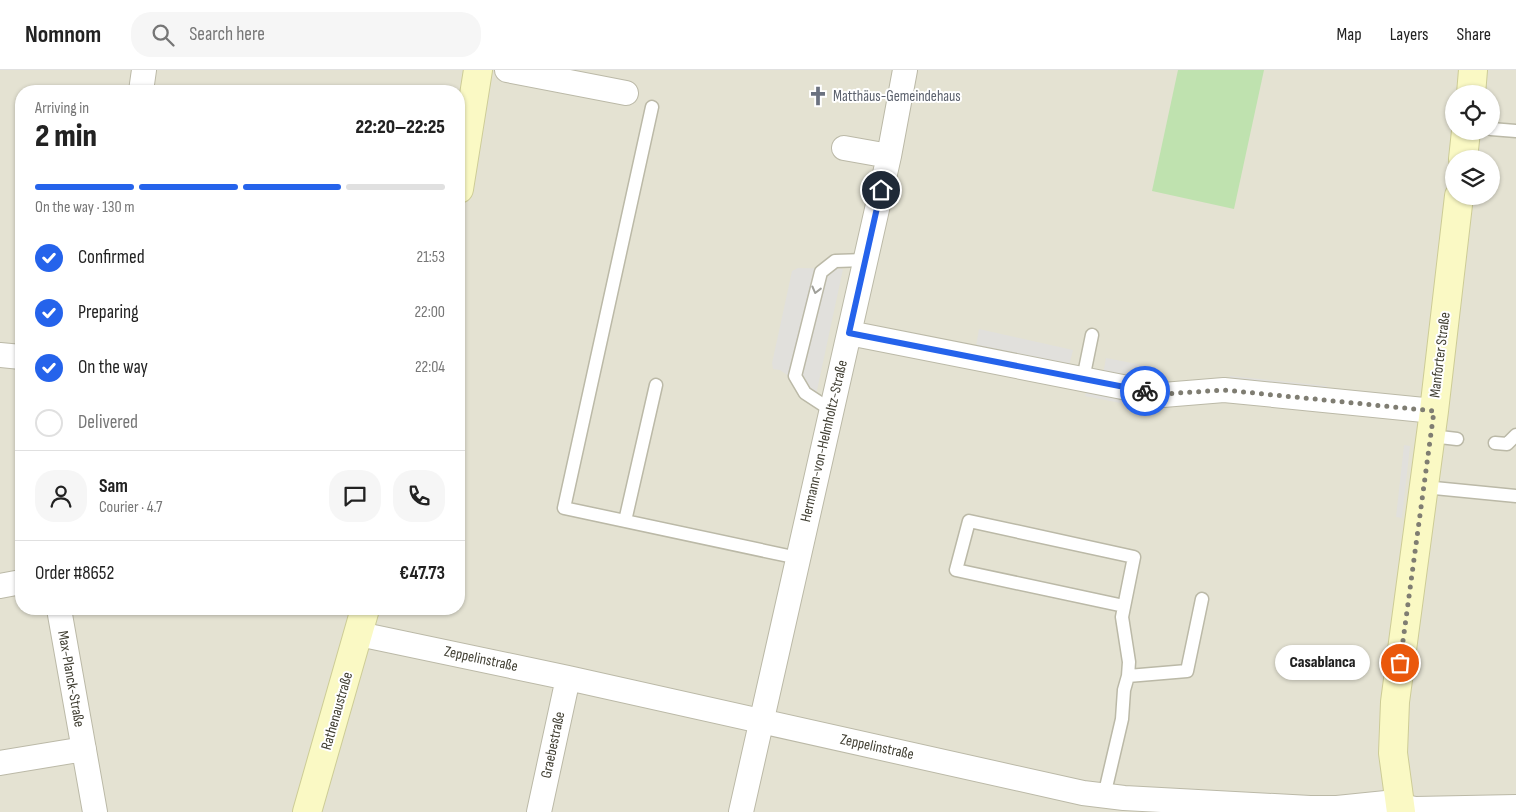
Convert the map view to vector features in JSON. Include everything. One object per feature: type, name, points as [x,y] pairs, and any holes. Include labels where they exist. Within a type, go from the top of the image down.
[{"type":"street","points":[[142,85],[144,70]]},
{"type":"street","points":[[465,158],[478,70]]},
{"type":"street","points":[[506,70],[626,92]]},
{"type":"street","name":"Hermann-von-Helmholtz-Straße","points":[[741,812],[889,156],[905,70]]},
{"type":"street","points":[[1472,85],[1474,70]]},
{"type":"street","points":[[844,148],[889,156]]},
{"type":"street","name":"Manforter Straße","points":[[1401,809],[1394,771],[1393,724],[1458,205]]},
{"type":"street","points":[[849,333],[1163,394],[1224,390],[1432,423]]},
{"type":"street","points":[[0,355],[15,356]]},
{"type":"street","points":[[0,586],[15,583]]},
{"type":"street","name":"Max-Planck-Straße","points":[[60,615],[95,812]]},
{"type":"street","name":"Zeppelinstraße","points":[[362,622],[568,678],[760,721],[1102,804],[1337,808],[1386,803],[1401,809],[1516,807]]},
{"type":"street","name":"Rathenaustraße","points":[[307,812],[362,622]]},
{"type":"street","name":"Graebestraße","points":[[539,812],[568,678]]},
{"type":"street","points":[[0,764],[84,749]]},
{"type":"lane","points":[[652,107],[564,508],[798,558]]},
{"type":"lane","points":[[1500,130],[1516,131]]},
{"type":"lane","points":[[831,410],[805,393],[795,376],[821,272],[835,261],[865,260]]},
{"type":"lane","points":[[1083,379],[1092,335]]},
{"type":"lane","points":[[625,522],[656,386]]},
{"type":"lane","points":[[1432,423],[1457,439]]},
{"type":"lane","points":[[1495,443],[1507,444],[1516,435]]},
{"type":"lane","points":[[1424,487],[1516,496]]},
{"type":"lane","points":[[1102,804],[1122,719],[1124,690],[1128,676],[1129,662],[1122,616],[1134,557],[969,520],[956,570],[1124,606]]},
{"type":"lane","points":[[1128,676],[1187,671],[1202,599]]},
{"type":"shaded area","points":[[0,70],[1516,70],[1516,812],[0,812]]},
{"type":"shaded area","points":[[798,268],[843,269],[816,395],[780,370],[773,369],[772,363],[792,271]]},
{"type":"shaded area","points":[[979,329],[1073,350],[1069,366],[976,346]]},
{"type":"shaded area","points":[[1106,358],[1158,368],[1155,384],[1103,374]]},
{"type":"shaded area","points":[[1230,376],[1327,386],[1326,393],[1229,382]]},
{"type":"shaded area","points":[[1087,389],[1152,403],[1151,409],[1085,396]]},
{"type":"shaded area","points":[[1404,445],[1410,446],[1402,518],[1396,517]]},
{"type":"green space","points":[[1178,70],[1264,70],[1234,209],[1152,191]]},
{"type":"way so far","points":[[1145,391],[1163,394],[1224,390],[1434,411],[1400,663]]},
{"type":"place","name":"Matthäus-Gemeindehaus","points":[[818,96]]},
{"type":"place","name":"Casablanca","points":[[1400,663]]},
{"type":"route","points":[[881,190],[849,333],[1145,391]]}]
